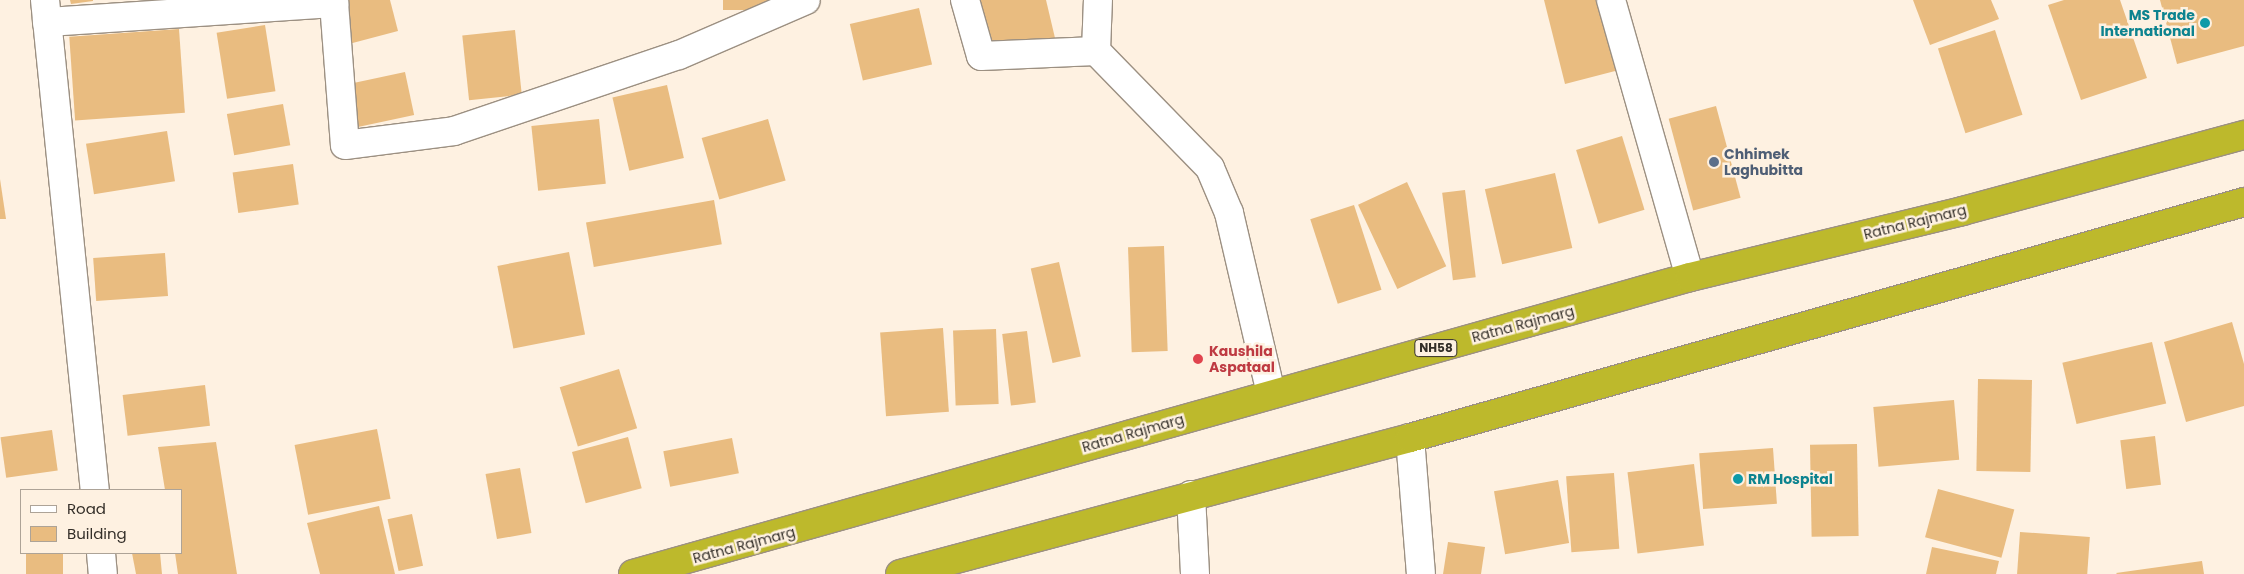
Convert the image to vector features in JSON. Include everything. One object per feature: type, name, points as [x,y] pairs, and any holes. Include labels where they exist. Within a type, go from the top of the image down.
[{"type":"highway","name":"Ratna Rajmarg","points":[[633,574],[1690,277],[1962,211],[2244,135]]},
{"type":"highway","points":[[900,574],[1410,438],[2244,202]]},
{"type":"street","points":[[95,489],[46,11],[334,3],[345,145],[454,131],[679,55],[806,0]]},
{"type":"street","points":[[965,0],[981,56],[1096,50]]},
{"type":"street","points":[[1098,0],[1096,50],[1210,168],[1228,214],[1271,394]]},
{"type":"street","points":[[1611,0],[1690,277]]},
{"type":"street","points":[[1410,438],[1421,574]]},
{"type":"street","points":[[1191,495],[1195,574]]},
{"type":"street","points":[[101,554],[103,574]]},
{"type":"building","points":[[70,0],[93,0],[93,1],[71,4]]},
{"type":"building","points":[[347,0],[390,0],[398,31],[345,45]]},
{"type":"building","points":[[723,0],[772,0],[772,10],[723,10]]},
{"type":"building","points":[[975,0],[1046,0],[1055,38],[988,53]]},
{"type":"building","points":[[1544,0],[1601,0],[1619,70],[1565,84]]},
{"type":"building","points":[[1913,0],[1991,0],[1999,19],[1930,45]]},
{"type":"building","points":[[2064,0],[2120,0],[2147,78],[2081,100],[2048,5]]},
{"type":"building","name":"MS Trade International","points":[[2160,0],[2244,0],[2244,46],[2177,64]]},
{"type":"building","points":[[919,8],[932,65],[863,80],[850,24]]},
{"type":"building","points":[[265,25],[275,91],[227,99],[217,33]]},
{"type":"building","points":[[179,29],[185,113],[75,120],[69,37]]},
{"type":"building","points":[[515,30],[522,95],[469,100],[462,36]]},
{"type":"building","points":[[1995,30],[2023,115],[1965,133],[1938,49]]},
{"type":"building","points":[[405,72],[414,115],[354,128],[345,85]]},
{"type":"building","points":[[667,85],[684,158],[629,171],[612,98]]},
{"type":"building","points":[[283,104],[290,145],[234,155],[227,114]]},
{"type":"building","points":[[1716,106],[1741,198],[1693,210],[1669,119]]},
{"type":"building","points":[[599,119],[606,184],[538,191],[531,126]]},
{"type":"building","points":[[768,119],[786,181],[719,200],[702,138]]},
{"type":"building","points":[[167,131],[175,181],[94,194],[86,144]]},
{"type":"building","points":[[1622,136],[1645,210],[1599,224],[1576,150]]},
{"type":"building","points":[[293,164],[299,205],[238,213],[233,172]]},
{"type":"building","points":[[1555,173],[1572,248],[1502,264],[1485,189]]},
{"type":"building","points":[[0,179],[6,219],[0,219]]},
{"type":"building","points":[[1407,182],[1446,266],[1397,289],[1358,205]]},
{"type":"building","points":[[1465,190],[1476,277],[1453,280],[1442,193]]},
{"type":"building","points":[[714,200],[722,244],[594,267],[586,223]]},
{"type":"building","points":[[1354,205],[1382,290],[1338,304],[1310,219]]},
{"type":"building","points":[[1164,246],[1168,351],[1132,352],[1128,247]]},
{"type":"building","points":[[569,252],[585,334],[513,348],[497,266]]},
{"type":"building","points":[[165,253],[168,296],[96,301],[93,258]]},
{"type":"building","points":[[1059,262],[1081,357],[1053,363],[1031,269]]},
{"type":"building","points":[[2232,322],[2244,364],[2244,406],[2186,422],[2164,342]]},
{"type":"building","points":[[943,328],[949,412],[886,416],[880,332]]},
{"type":"building","points":[[996,329],[999,404],[956,405],[953,331]]},
{"type":"building","points":[[1027,331],[1036,402],[1011,406],[1002,334]]},
{"type":"building","points":[[2152,342],[2166,403],[2077,424],[2062,363]]},
{"type":"building","points":[[619,369],[637,428],[578,446],[560,387]]},
{"type":"building","points":[[1978,379],[2032,380],[2030,472],[1976,471]]},
{"type":"building","points":[[205,385],[210,426],[128,436],[123,395]]},
{"type":"building","points":[[1954,400],[1959,460],[1879,467],[1873,407]]},
{"type":"building","points":[[377,429],[391,499],[308,515],[295,445]]},
{"type":"building","points":[[52,430],[58,471],[6,478],[1,437]]},
{"type":"building","points":[[2155,436],[2161,485],[2126,489],[2120,440]]},
{"type":"building","points":[[628,437],[642,488],[586,503],[572,452]]},
{"type":"building","points":[[732,438],[739,473],[670,487],[663,451]]},
{"type":"building","points":[[216,442],[237,574],[178,574],[175,554],[182,554],[182,489],[165,489],[158,447]]},
{"type":"building","points":[[1857,444],[1859,536],[1812,537],[1810,445]]},
{"type":"building","name":"RM Hospital","points":[[1773,448],[1777,504],[1703,509],[1699,453]]},
{"type":"building","points":[[1694,464],[1704,545],[1637,554],[1627,472]]},
{"type":"building","points":[[520,468],[531,533],[497,539],[486,474]]},
{"type":"building","points":[[1614,473],[1619,549],[1571,552],[1566,476]]},
{"type":"building","points":[[1558,480],[1569,543],[1505,554],[1494,491]]},
{"type":"building","points":[[1938,489],[2014,509],[2001,558],[1925,537]]},
{"type":"building","points":[[379,506],[395,574],[320,574],[307,523]]},
{"type":"building","points":[[412,514],[423,566],[399,571],[388,519]]},
{"type":"building","points":[[2020,532],[2090,537],[2087,574],[2017,574]]},
{"type":"building","points":[[1448,542],[1485,547],[1481,574],[1443,574]]},
{"type":"building","points":[[1932,547],[1999,561],[1996,574],[1926,574]]},
{"type":"building","points":[[26,554],[63,554],[63,574],[26,574]]},
{"type":"building","points":[[132,554],[160,554],[162,574],[136,574]]},
{"type":"building","points":[[2202,561],[2204,574],[2116,573]]},
{"type":"place","name":"MS Trade International","points":[[2205,23]]},
{"type":"place","name":"Chhimek Laghubitta","points":[[1714,162]]},
{"type":"place","name":"Kaushila Aspataal","points":[[1198,359]]},
{"type":"place","name":"RM Hospital","points":[[1738,479]]}]
